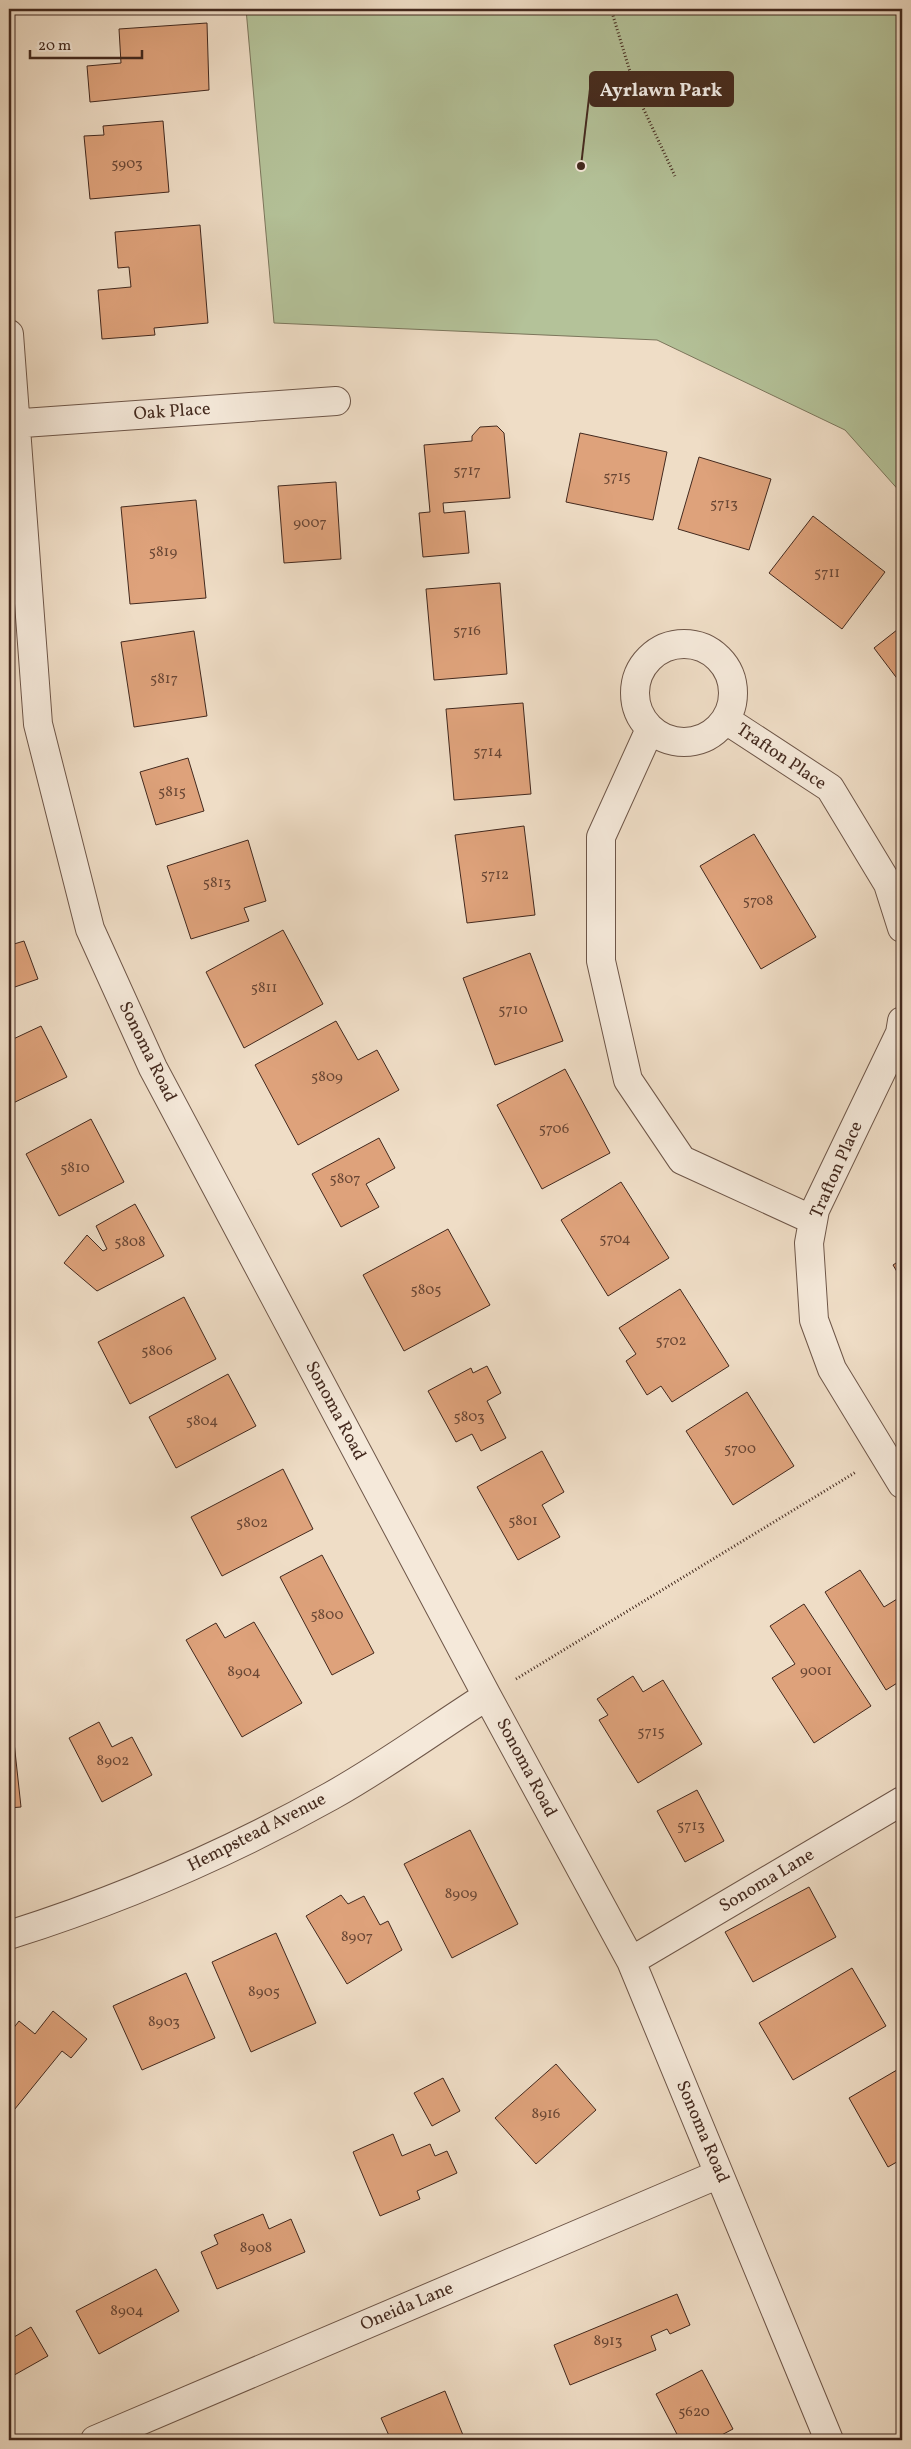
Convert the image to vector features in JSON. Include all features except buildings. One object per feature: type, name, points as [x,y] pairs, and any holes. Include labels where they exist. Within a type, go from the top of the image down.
[{"type":"street","name":"Sonoma Road","points":[[9,334],[12,423],[38,724],[90,929],[153,1068],[487,1696],[631,1961],[829,2440]]},
{"type":"street","name":"Oak Place","points":[[12,423],[336,401]]},
{"type":"street","name":"Trafton Place","points":[[687,643],[704,647],[718,657],[728,670],[734,687],[732,705],[726,720],[714,733],[698,740],[681,743],[665,738],[650,729],[640,715],[635,698],[636,681],[643,665],[654,653],[670,645],[687,643]]},
{"type":"street","name":"Trafton Place","points":[[726,720],[830,788],[888,884],[902,928]]},
{"type":"street","points":[[650,729],[601,838],[601,961],[628,1080],[682,1160],[813,1220]]},
{"type":"street","name":"Trafton Place","points":[[902,1021],[900,1034],[815,1210],[809,1242],[814,1320],[832,1369],[893,1448],[902,1484]]},
{"type":"street","name":"Hempstead Avenue","points":[[9,1935],[62,1918],[182,1871],[332,1796],[487,1696]]},
{"type":"street","name":"Sonoma Lane","points":[[631,1961],[902,1802]]},
{"type":"street","name":"Oneida Lane","points":[[95,2440],[719,2174]]},
{"type":"path","points":[[610,9],[638,95],[674,176]]},
{"type":"path","points":[[487,1696],[893,1448]]},
{"type":"green space","points":[[246,9],[902,9],[902,494],[845,430],[657,340],[274,323]]},
{"type":"place","name":"Ayrlawn Park","points":[[581,166]]}]
